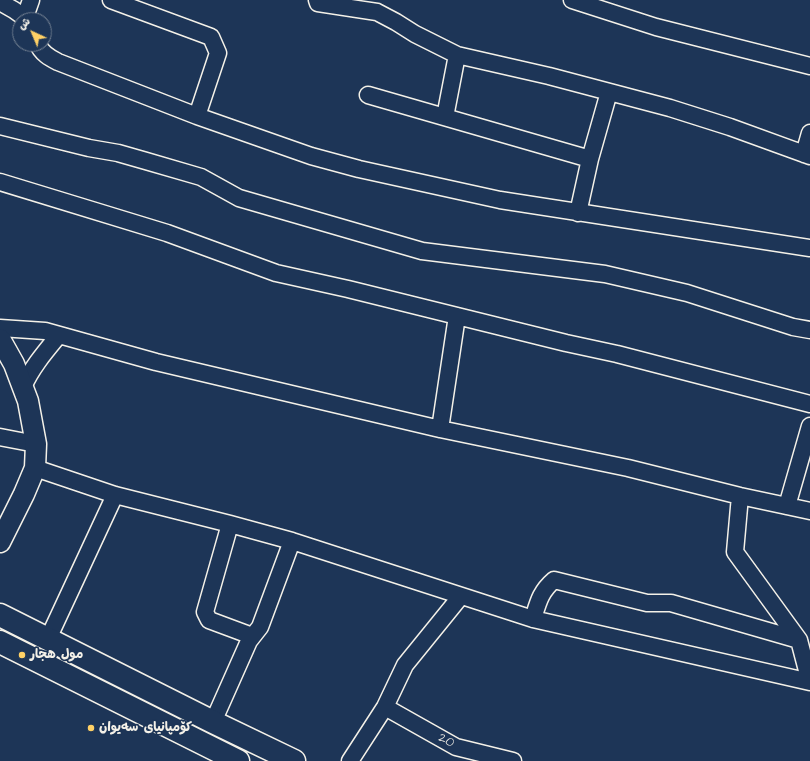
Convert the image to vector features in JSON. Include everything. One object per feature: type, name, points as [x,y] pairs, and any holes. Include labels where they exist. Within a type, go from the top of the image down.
[{"type":"main road","points":[[0,615],[280,758]]},
{"type":"main road","points":[[0,642],[238,761]]},
{"type":"street","points":[[28,12],[31,0]]},
{"type":"street","points":[[111,0],[211,37],[218,53],[197,116]]},
{"type":"street","points":[[317,0],[318,3],[377,12],[415,34],[457,55],[549,76],[650,102],[723,124],[807,155],[810,133]]},
{"type":"street","points":[[572,0],[656,27],[810,66]]},
{"type":"street","points":[[0,2],[16,12]]},
{"type":"street","points":[[43,52],[47,56],[58,62],[197,116],[311,156],[359,169],[500,200],[810,248]]},
{"type":"street","points":[[445,117],[457,55]]},
{"type":"street","points":[[578,213],[590,159],[609,92]]},
{"type":"street","points":[[368,95],[590,159]]},
{"type":"street","points":[[0,126],[89,148],[118,153],[160,165],[200,177],[239,198],[422,251],[605,274],[687,293],[793,327],[810,330]]},
{"type":"street","points":[[0,182],[167,233],[276,273],[617,354],[810,404]]},
{"type":"street","points":[[440,429],[457,316]]},
{"type":"street","points":[[0,328],[45,331],[156,362],[440,429],[628,468],[740,496],[810,511]]},
{"type":"street","points":[[23,387],[38,360],[59,335]]},
{"type":"street","points":[[0,339],[7,362],[23,387],[28,400],[36,444],[35,468],[0,542]]},
{"type":"street","points":[[787,506],[810,426]]},
{"type":"street","points":[[0,437],[36,444]]},
{"type":"street","points":[[35,468],[115,496],[292,541],[533,619],[810,682],[799,640],[735,552],[740,496]]},
{"type":"street","points":[[48,639],[115,496]]},
{"type":"street","points":[[230,524],[205,612],[209,620],[252,636]]},
{"type":"street","points":[[212,722],[249,641],[260,628],[292,541]]},
{"type":"street","points":[[533,619],[541,593],[554,580],[647,603],[671,603],[799,640]]},
{"type":"street","points":[[350,761],[385,707],[405,665],[462,596]]},
{"type":"street","name":"20","points":[[385,707],[456,747],[513,761]]},
{"type":"place","name":"مول هجار","points":[[22,655]]},
{"type":"place","name":"کۆمپانیای سەیوان","points":[[91,728]]}]
